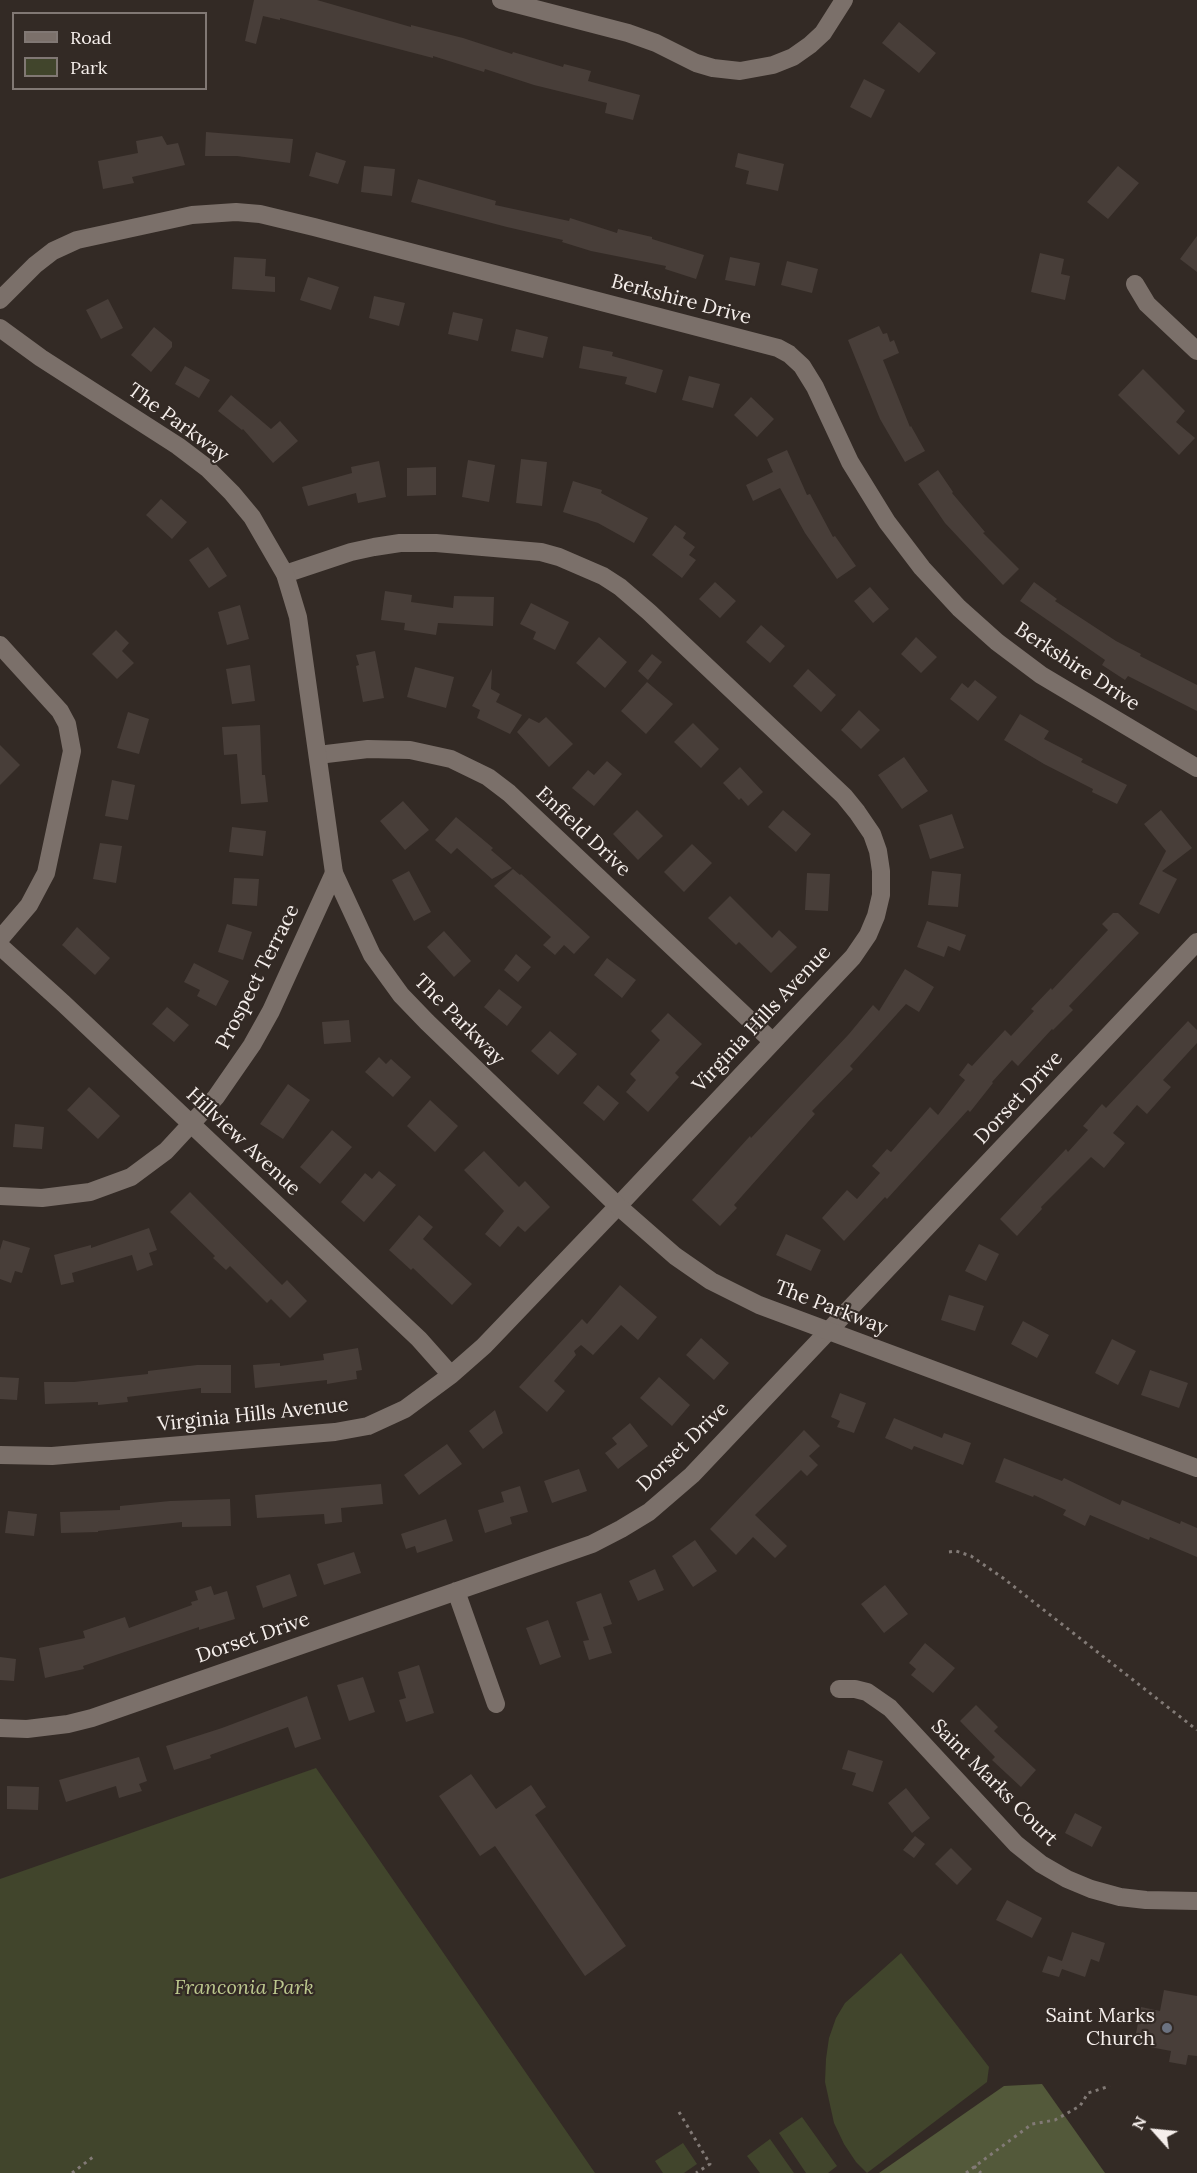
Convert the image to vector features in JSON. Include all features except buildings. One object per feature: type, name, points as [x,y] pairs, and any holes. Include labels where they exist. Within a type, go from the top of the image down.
[{"type":"street","points":[[501,0],[628,33],[656,43],[696,63],[713,68],[740,71],[767,66],[793,57],[810,45],[828,26],[844,0]]},
{"type":"street","name":"Berkshire Drive","points":[[0,300],[35,265],[76,240],[192,215],[236,212],[260,214],[314,227],[778,348],[802,366],[815,387],[850,462],[887,522],[922,568],[959,608],[997,642],[1041,675],[1197,768]]},
{"type":"street","points":[[1135,284],[1147,304],[1197,351]]},
{"type":"street","name":"The Parkway","points":[[0,328],[41,358],[178,446],[207,468],[252,517],[285,574],[298,617],[334,873],[372,955],[400,995],[618,1206],[675,1256],[711,1281],[759,1305],[1197,1468]]},
{"type":"street","name":"Virginia Hills Avenue","points":[[0,1455],[52,1456],[353,1430],[381,1421],[405,1409],[451,1375],[484,1346],[618,1206],[853,957],[868,935],[876,916],[881,895],[878,851],[864,821],[844,796],[649,612],[620,587],[590,569],[559,557],[523,550],[436,543],[400,543],[351,552],[285,574]]},
{"type":"street","points":[[0,645],[60,711],[67,724],[72,752],[46,873],[29,905],[0,939]]},
{"type":"street","name":"Enfield Drive","points":[[318,755],[368,749],[410,750],[451,759],[488,777],[509,793],[772,1041]]},
{"type":"street","name":"Prospect Terrace","points":[[0,1196],[60,1197],[107,1187],[146,1167],[166,1151],[216,1097],[252,1046],[271,1011],[334,873]]},
{"type":"street","name":"Dorset Drive","points":[[0,1728],[27,1729],[68,1724],[92,1718],[592,1544],[649,1512],[692,1475],[1197,942]]},
{"type":"street","name":"Hillview Avenue","points":[[0,946],[419,1339],[451,1375]]},
{"type":"street","points":[[456,1591],[496,1704]]},
{"type":"street","name":"Saint Marks Court","points":[[839,1689],[867,1692],[890,1708],[1016,1844],[1041,1864],[1066,1879],[1120,1897],[1197,1901]]},
{"type":"path","points":[[949,1552],[956,1551],[971,1557],[1003,1578],[1197,1730]]},
{"type":"path","points":[[966,2173],[1032,2124],[1055,2120],[1080,2106],[1088,2093],[1110,2086]]},
{"type":"path","points":[[679,2112],[710,2164],[696,2173]]},
{"type":"path","points":[[72,2173],[93,2157]]},
{"type":"path","points":[[974,2166],[981,2173]]},
{"type":"green space","name":"Franconia Park","points":[[316,1768],[595,2173],[0,2173],[0,1879]]},
{"type":"green space","points":[[901,1953],[989,2067],[987,2082],[867,2173],[844,2144],[834,2123],[825,2082],[829,2038],[836,2018],[845,2003]]},
{"type":"green space","points":[[1042,2084],[1105,2173],[879,2173],[1004,2086]]},
{"type":"green space","points":[[802,2117],[837,2166],[828,2173],[806,2173],[779,2133]]},
{"type":"green space","points":[[770,2139],[794,2173],[760,2173],[747,2156]]},
{"type":"green space","points":[[683,2143],[697,2164],[684,2173],[663,2173],[655,2161]]},
{"type":"place","name":"Saint Marks Church","points":[[1167,2028]]}]
